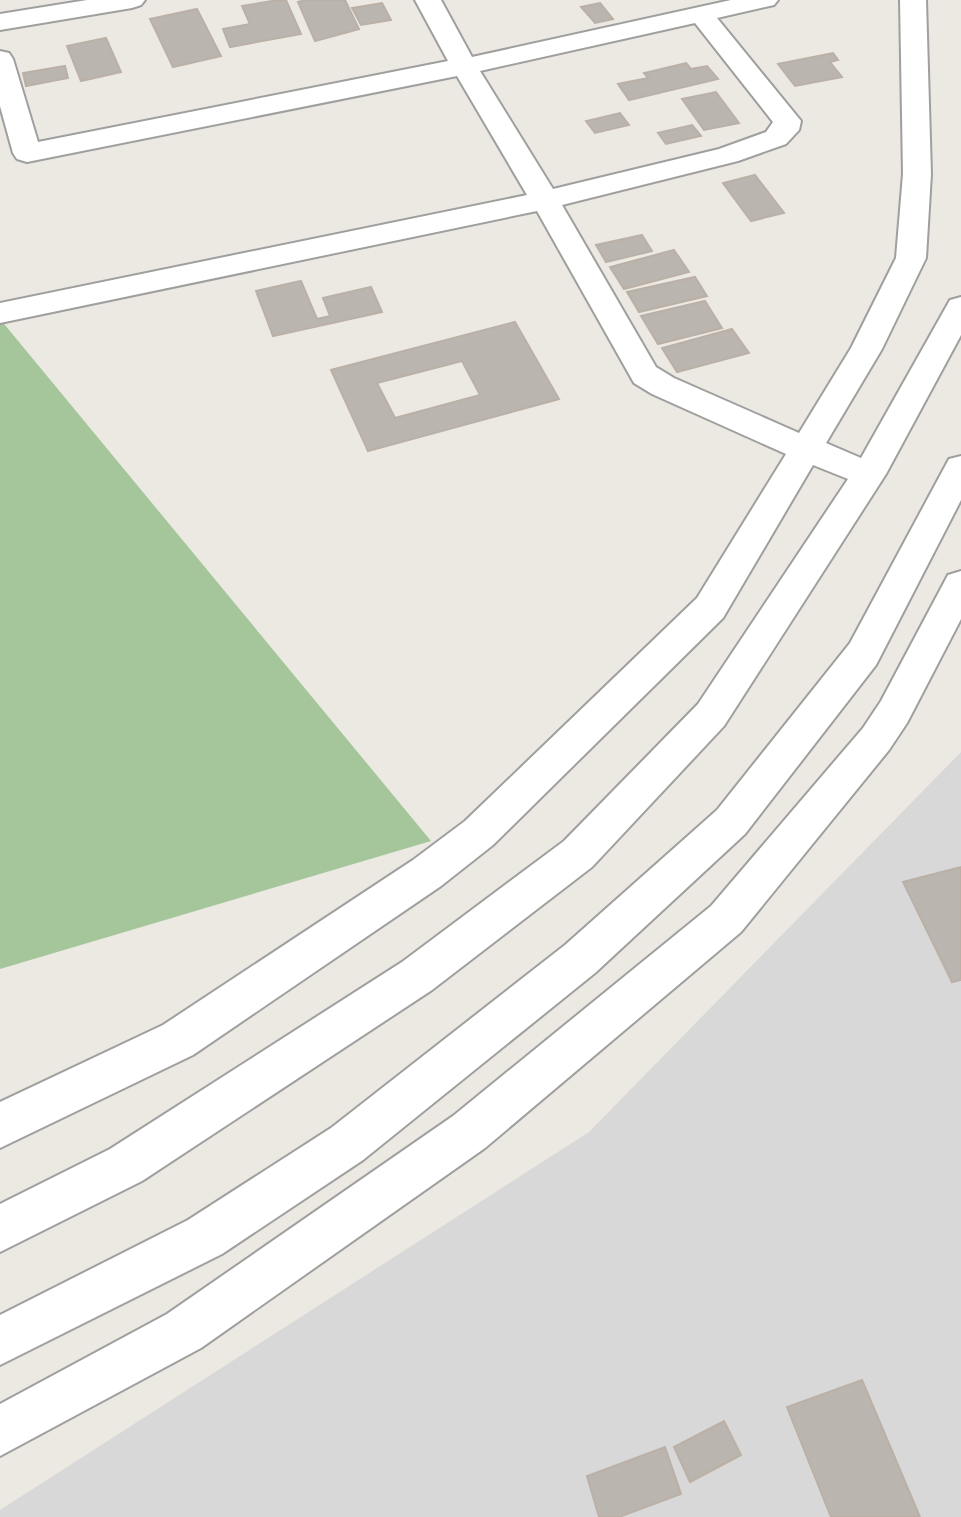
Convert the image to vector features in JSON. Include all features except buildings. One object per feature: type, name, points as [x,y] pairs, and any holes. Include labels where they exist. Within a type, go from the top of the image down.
[{"type":"street","points":[[0,22],[132,0]]},
{"type":"street","points":[[428,0],[645,375],[724,414],[869,474]]},
{"type":"street","points":[[0,59],[13,156],[464,66],[702,16],[765,0]]},
{"type":"street","points":[[0,1125],[178,1040],[427,873],[479,832],[710,608],[866,349],[911,258],[917,174],[913,0]]},
{"type":"street","points":[[0,313],[545,200],[729,155],[776,138],[785,130],[787,121],[702,16]]},
{"type":"street","points":[[0,1229],[126,1165],[417,976],[578,854],[711,715],[869,474],[961,307]]},
{"type":"street","points":[[0,1341],[205,1237],[347,1143],[580,959],[721,831],[863,654],[961,468]]},
{"type":"street","points":[[0,1430],[184,1331],[433,1159],[726,919],[876,738],[894,712],[961,584]]},
{"type":"shaded area","points":[[961,752],[961,1517],[0,1517],[0,1510],[589,1132]]},
{"type":"green space","points":[[0,319],[431,841],[0,969]]}]
